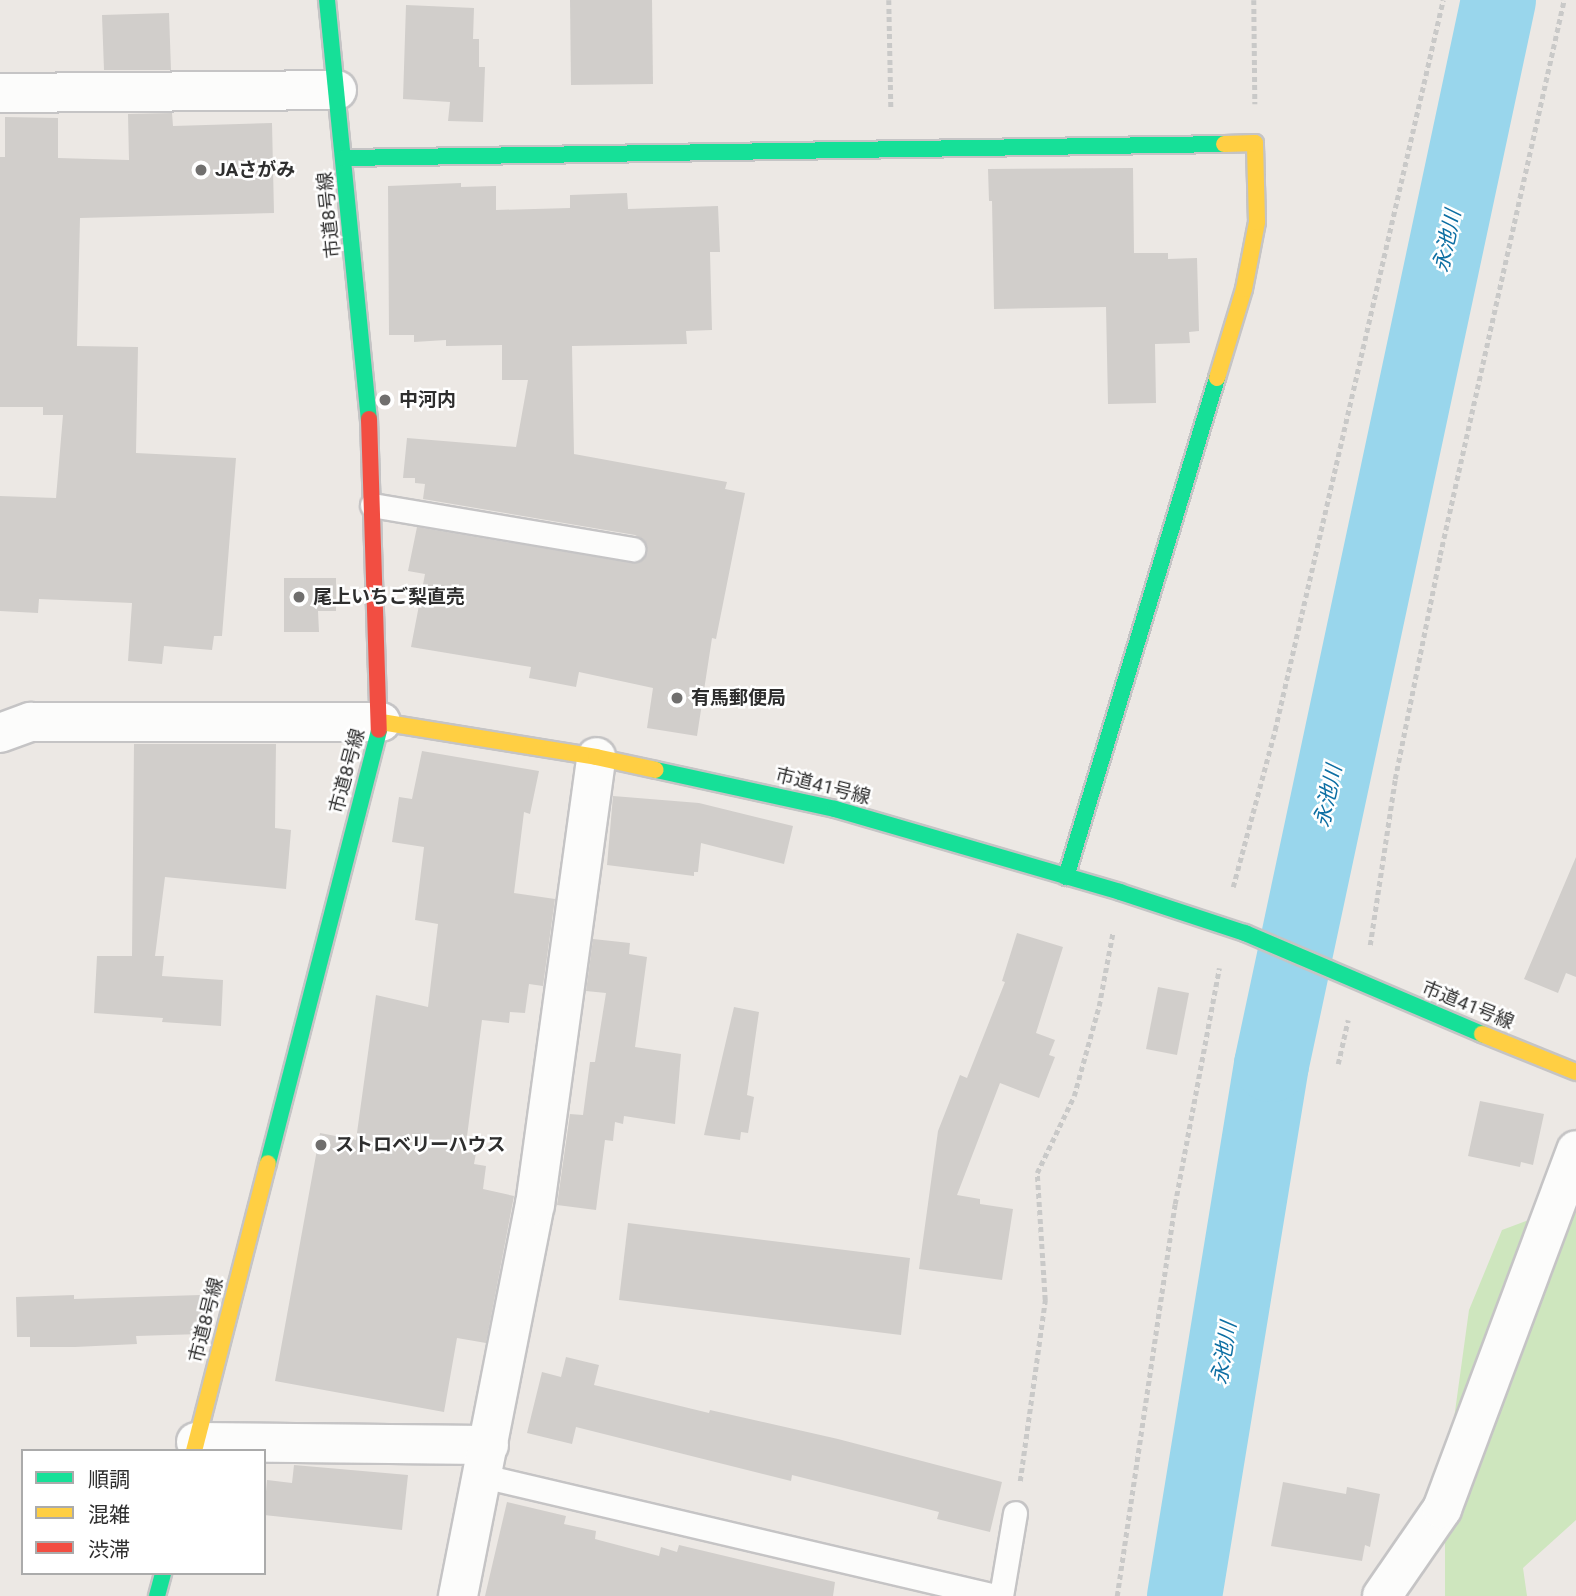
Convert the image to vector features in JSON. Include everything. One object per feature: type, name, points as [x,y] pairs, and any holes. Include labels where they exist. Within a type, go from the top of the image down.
[{"type":"street","name":"市道8号線","points":[[195,1447],[382,722],[369,411],[327,0]]},
{"type":"street","points":[[0,93],[337,90]]},
{"type":"street","points":[[344,158],[1255,143],[1257,222],[1244,289],[1066,877]]},
{"type":"street","points":[[0,733],[31,722],[382,722]]},
{"type":"street","name":"市道41号線","points":[[382,722],[596,757],[835,809],[1120,892],[1245,933],[1363,985],[1576,1072]]},
{"type":"street","points":[[458,1596],[534,1205],[596,757]]},
{"type":"street","points":[[1381,1596],[1443,1509],[1576,1150]]},
{"type":"street","points":[[195,1447],[237,1449]]},
{"type":"street","points":[[266,1450],[486,1461]]},
{"type":"street","points":[[157,1596],[162,1575]]},
{"type":"lane","points":[[372,505],[632,549]]},
{"type":"lane","points":[[486,1461],[995,1596]]},
{"type":"lane","points":[[1001,1596],[1016,1513]]},
{"type":"path","points":[[889,0],[892,149]]},
{"type":"path","points":[[1254,0],[1255,143]]},
{"type":"path","points":[[1117,1596],[1175,1204],[1218,979],[1223,926],[1275,730],[1443,0]]},
{"type":"path","points":[[1363,985],[1395,779],[1440,555],[1564,0]]},
{"type":"path","points":[[1016,1513],[1045,1300],[1037,1173],[1074,1096],[1098,1006],[1120,892]]},
{"type":"green space","points":[[1576,1202],[1576,1520],[1523,1568],[1527,1596],[1445,1596],[1445,1484],[1469,1310],[1502,1230]]},
{"type":"building","points":[[570,0],[652,0],[653,84],[571,85]]},
{"type":"building","points":[[406,5],[474,8],[473,39],[479,39],[479,67],[485,67],[483,122],[448,121],[450,102],[403,99]]},
{"type":"building","points":[[169,13],[171,70],[104,70],[102,15]]},
{"type":"building","points":[[172,113],[173,126],[272,123],[274,213],[80,218],[77,346],[138,347],[136,453],[236,458],[222,636],[214,636],[212,650],[164,646],[162,664],[128,661],[132,603],[39,599],[38,613],[0,611],[0,496],[56,498],[63,415],[43,415],[43,407],[0,407],[0,157],[5,157],[5,117],[58,118],[58,158],[129,160],[128,114]]},
{"type":"building","points":[[1133,168],[1134,253],[1168,253],[1168,259],[1197,258],[1199,331],[1189,332],[1190,343],[1155,344],[1156,403],[1108,404],[1106,307],[994,309],[992,201],[989,201],[988,169]]},
{"type":"building","points":[[461,183],[461,187],[496,186],[496,210],[570,208],[570,195],[627,193],[628,209],[718,206],[720,252],[710,252],[712,330],[686,331],[687,344],[572,346],[574,454],[727,482],[725,489],[745,493],[716,639],[712,638],[697,736],[647,728],[653,688],[579,672],[576,687],[529,678],[531,667],[411,647],[425,574],[408,571],[417,527],[631,563],[643,558],[647,551],[642,539],[635,535],[423,499],[425,484],[415,483],[415,478],[403,478],[407,438],[516,447],[528,380],[502,380],[502,345],[446,346],[446,340],[414,342],[414,335],[389,335],[388,186]]},
{"type":"building","points":[[284,578],[336,578],[336,611],[318,611],[319,632],[284,632]]},
{"type":"building","points":[[134,744],[276,744],[275,828],[291,830],[286,889],[165,877],[155,956],[164,956],[162,976],[223,980],[221,1026],[94,1013],[97,956],[132,956]]},
{"type":"building","points":[[422,751],[539,771],[530,814],[524,812],[514,893],[555,899],[543,986],[529,984],[525,1013],[510,1012],[509,1023],[482,1020],[465,1152],[476,1153],[474,1164],[486,1166],[483,1189],[514,1196],[486,1343],[457,1338],[444,1412],[275,1381],[320,1133],[356,1140],[376,995],[428,1007],[438,924],[415,920],[424,847],[392,842],[399,797],[412,799]]},
{"type":"building","points":[[613,796],[699,803],[793,826],[784,864],[701,843],[698,872],[694,872],[694,876],[607,865]]},
{"type":"building","points":[[1576,857],[1576,977],[1566,973],[1558,993],[1524,979]]},
{"type":"building","points":[[1017,933],[1063,947],[1036,1033],[1055,1040],[1049,1055],[1055,1057],[1039,1098],[1000,1083],[957,1195],[980,1199],[980,1204],[1013,1209],[1002,1280],[919,1269],[938,1131],[960,1075],[967,1078],[1005,982],[1002,981]]},
{"type":"building","points":[[593,939],[630,943],[629,954],[647,957],[635,1047],[681,1054],[675,1124],[624,1116],[623,1124],[615,1122],[613,1141],[605,1140],[596,1210],[557,1205],[570,1114],[583,1115],[590,1062],[595,1062],[606,993],[586,991]]},
{"type":"building","points":[[1158,987],[1189,993],[1177,1055],[1146,1049]]},
{"type":"building","points":[[734,1007],[759,1012],[747,1095],[754,1097],[748,1133],[741,1132],[740,1140],[704,1135]]},
{"type":"building","points":[[1480,1101],[1544,1114],[1533,1165],[1521,1162],[1520,1167],[1468,1156]]},
{"type":"building","points":[[628,1223],[910,1258],[901,1335],[619,1300]]},
{"type":"building","points":[[74,1295],[74,1299],[200,1295],[201,1334],[136,1336],[137,1344],[75,1347],[30,1347],[30,1337],[17,1337],[16,1297]]},
{"type":"building","points":[[566,1357],[599,1365],[594,1385],[709,1413],[710,1410],[838,1439],[1002,1482],[990,1532],[937,1519],[939,1512],[880,1497],[792,1475],[791,1481],[576,1427],[572,1444],[527,1433],[542,1372],[561,1377]]},
{"type":"building","points":[[294,1465],[408,1475],[402,1530],[266,1515],[267,1480],[292,1483]]},
{"type":"building","points":[[1283,1482],[1346,1494],[1347,1487],[1380,1494],[1370,1547],[1365,1545],[1362,1561],[1271,1546]]},
{"type":"building","points":[[507,1502],[566,1516],[564,1524],[596,1531],[595,1539],[659,1556],[661,1547],[677,1552],[679,1545],[835,1582],[833,1596],[485,1596]]},
{"type":"waterway","name":"永池川","points":[[1184,1596],[1271,1064],[1498,0]]},
{"type":"traffic: fast","points":[[327,0],[369,419]]},
{"type":"traffic: fast","points":[[344,158],[1224,144]]},
{"type":"traffic: fast","points":[[1066,877],[1217,378]]},
{"type":"traffic: fast","points":[[268,1163],[379,730]]},
{"type":"traffic: fast","points":[[656,770],[835,809],[1120,892],[1245,933],[1482,1034]]},
{"type":"traffic: fast","points":[[157,1596],[162,1575]]},
{"type":"traffic: slow","points":[[1217,378],[1244,289],[1257,222],[1255,143],[1224,144]]},
{"type":"traffic: slow","points":[[381,722],[596,757],[656,770]]},
{"type":"traffic: slow","points":[[1482,1034],[1576,1072]]},
{"type":"traffic: slow","points":[[195,1449],[268,1163]]},
{"type":"traffic: jam","points":[[369,419],[379,730]]},
{"type":"place","name":"JAさがみ","points":[[201,170]]},
{"type":"place","name":"中河内","points":[[385,400]]},
{"type":"place","name":"尾上いちご梨直売","points":[[299,597]]},
{"type":"place","name":"有馬郵便局","points":[[677,698]]},
{"type":"place","name":"ストロベリーハウス","points":[[321,1145]]}]
